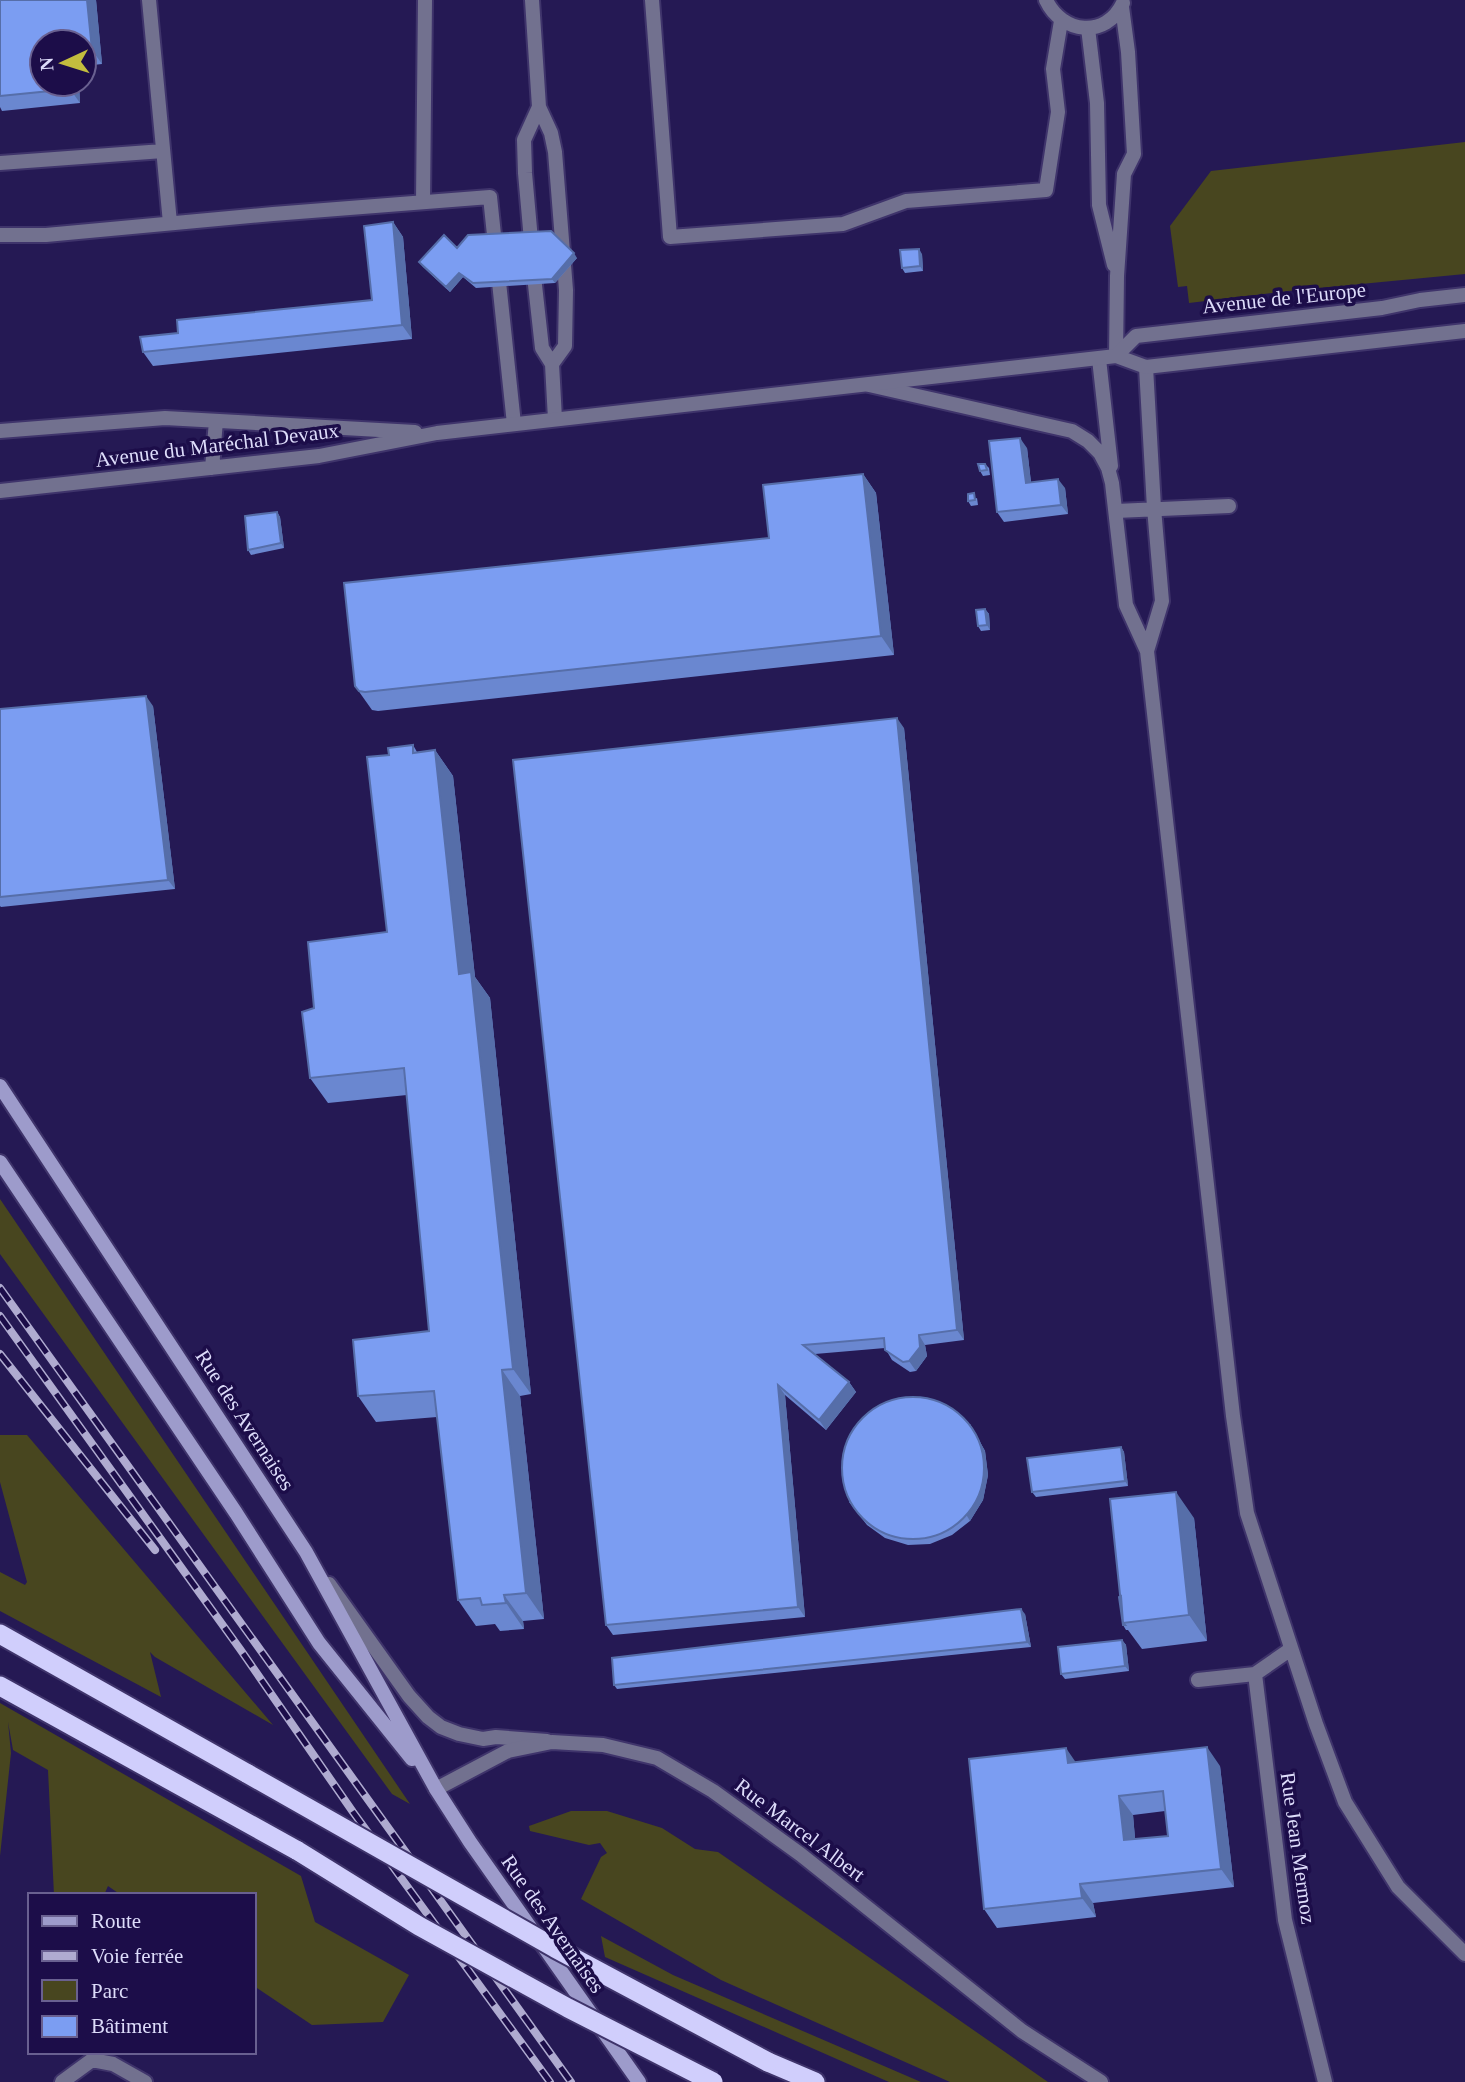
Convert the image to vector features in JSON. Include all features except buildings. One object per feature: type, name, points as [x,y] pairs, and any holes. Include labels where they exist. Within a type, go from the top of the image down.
[{"type":"highway","points":[[0,1634],[555,1948],[768,2062],[815,2082]]},
{"type":"highway","points":[[0,1686],[298,1851],[419,1926],[568,2008],[713,2082]]},
{"type":"main road","name":"Rue des Avernaises","points":[[0,1086],[308,1554],[436,1789],[470,1842],[639,2082]]},
{"type":"main road","name":"Rue des Avernaises","points":[[0,1162],[229,1502],[319,1643],[436,1789]]},
{"type":"street","points":[[149,0],[170,223]]},
{"type":"street","points":[[423,202],[425,0]]},
{"type":"street","points":[[533,0],[539,107],[551,134],[555,152],[566,271],[565,346],[552,364]]},
{"type":"street","points":[[652,0],[670,237],[843,224],[906,201],[1046,190],[1058,112],[1053,69],[1061,21]]},
{"type":"street","points":[[1046,0],[1051,11],[1061,21],[1074,27],[1088,28],[1102,25],[1113,18],[1123,3]]},
{"type":"street","points":[[1123,3],[1133,154],[1124,174],[1117,276],[1116,356],[1146,367],[1465,331]]},
{"type":"street","points":[[1088,28],[1097,103],[1100,205],[1117,276]]},
{"type":"street","points":[[539,107],[524,140],[525,173],[542,348],[552,364],[555,419]]},
{"type":"street","points":[[0,163],[163,151]]},
{"type":"street","points":[[0,235],[46,235],[490,197],[514,424]]},
{"type":"street","name":"Avenue de l'Europe","points":[[861,383],[1099,359],[1116,356],[1136,335],[1382,308],[1465,295]]},
{"type":"street","points":[[1099,359],[1126,605],[1147,651],[1233,1416],[1247,1513],[1345,1802],[1398,1887],[1465,1954]]},
{"type":"street","points":[[1146,367],[1162,601],[1147,651]]},
{"type":"street","points":[[861,383],[1072,431],[1088,440],[1100,453],[1112,483]]},
{"type":"street","name":"Avenue du Maréchal Devaux","points":[[0,491],[319,456],[437,433],[861,383]]},
{"type":"street","name":"Avenue du Maréchal Devaux","points":[[0,431],[165,418],[437,433]]},
{"type":"street","points":[[212,468],[215,421]]},
{"type":"street","points":[[1116,511],[1229,506]]},
{"type":"street","points":[[308,1554],[409,1696],[435,1722],[459,1734],[482,1739],[496,1737],[552,1742]]},
{"type":"street","points":[[1198,1680],[1255,1674],[1291,1649]]},
{"type":"street","name":"Rue Jean Mermoz","points":[[1255,1674],[1285,1920],[1325,2082]]},
{"type":"street","name":"Rue Marcel Albert","points":[[436,1789],[508,1751],[552,1742],[603,1745],[657,1758],[713,1791],[800,1854],[1022,2031],[1101,2082]]},
{"type":"street","points":[[62,2082],[92,2060],[113,2064],[145,2082]]},
{"type":"green space","points":[[1465,142],[1465,274],[1189,303],[1187,286],[1178,287],[1170,226],[1211,171]]},
{"type":"green space","points":[[0,1199],[410,1804],[392,1794],[0,1254]]},
{"type":"green space","points":[[0,1435],[27,1435],[273,1725],[150,1652],[161,1697],[0,1611],[0,1572],[25,1585],[27,1582],[0,1482]]},
{"type":"green space","points":[[0,1703],[301,1876],[315,1922],[409,1975],[383,2022],[312,2025],[256,1987],[256,1893],[118,1893],[108,1886],[105,1893],[54,1893],[48,1770],[13,1750],[8,1722],[11,1753],[0,1856]]},
{"type":"green space","points":[[571,1811],[607,1811],[662,1828],[695,1849],[718,1852],[1048,2082],[950,2082],[721,1980],[581,1899],[601,1857],[607,1853],[600,1843],[589,1845],[530,1831],[529,1826]]},
{"type":"green space","points":[[601,1936],[673,1975],[921,2082],[889,2082],[605,1957]]},
{"type":"railway","points":[[0,1288],[571,2082]]},
{"type":"railway","points":[[0,1316],[240,1649],[353,1812],[550,2082]]},
{"type":"railway","points":[[0,1354],[155,1550]]}]
